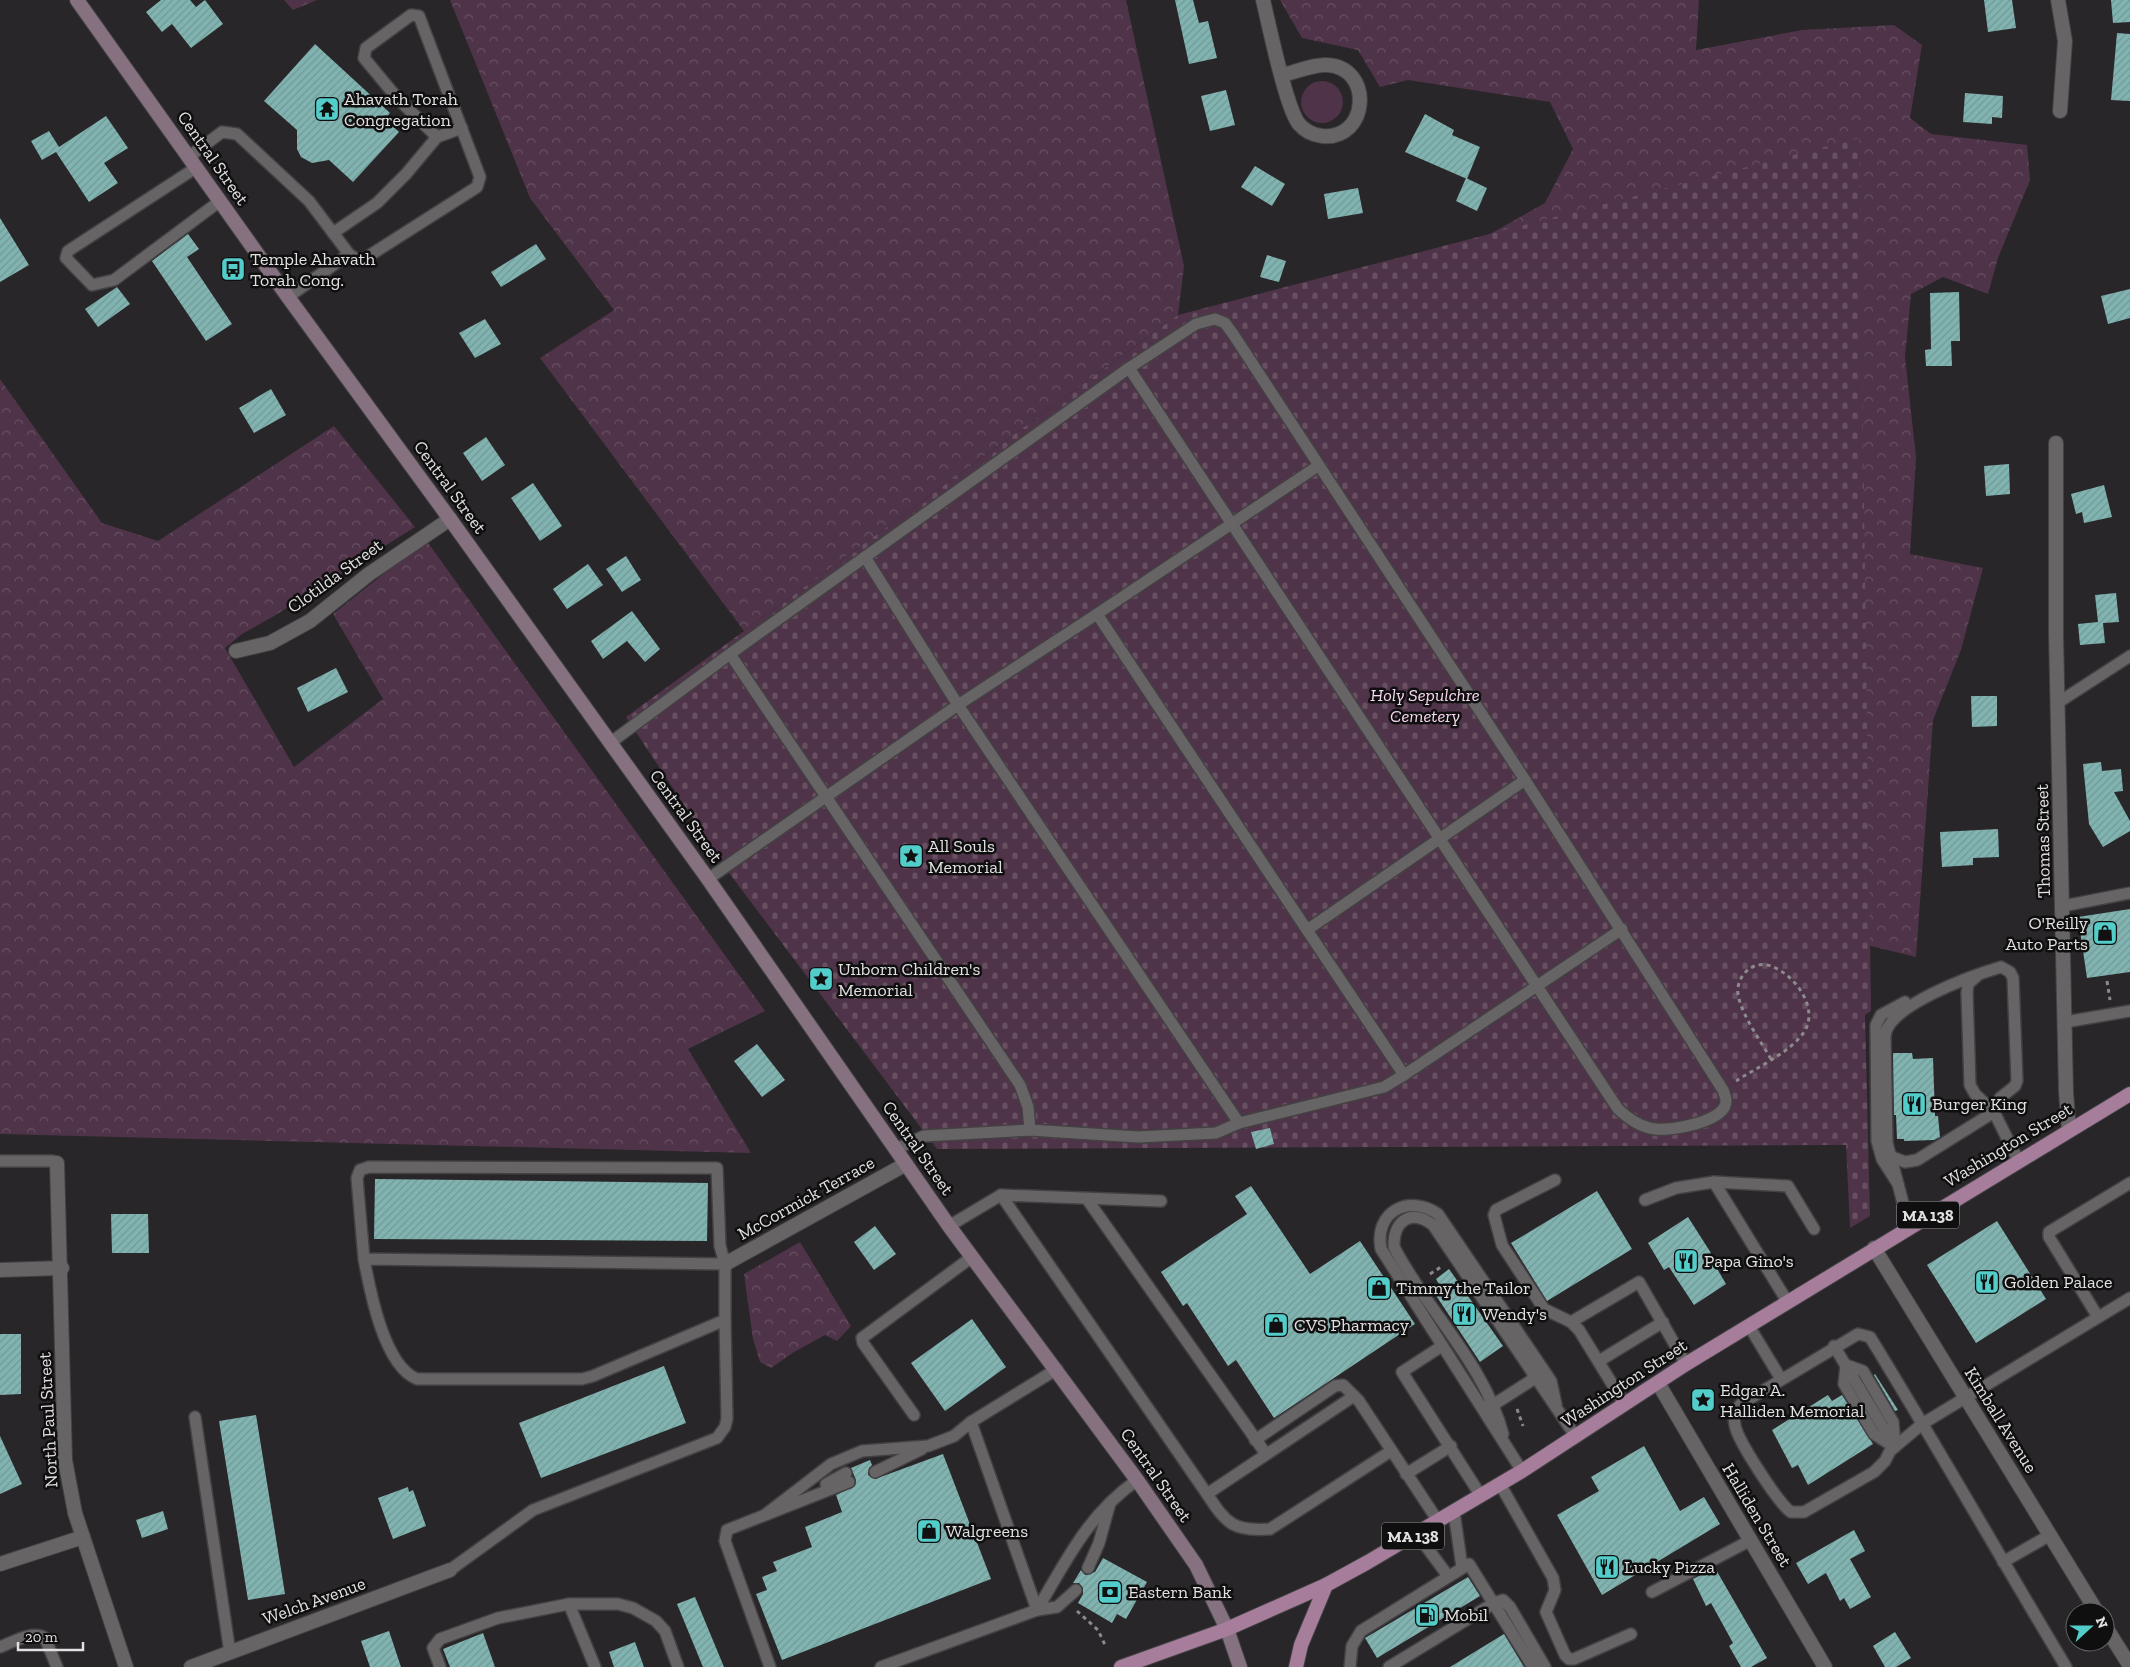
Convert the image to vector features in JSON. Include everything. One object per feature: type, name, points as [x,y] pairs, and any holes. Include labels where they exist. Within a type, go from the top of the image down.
[{"type":"main road","name":"Central Street","points":[[77,0],[288,297],[708,879],[949,1226],[1057,1369],[1137,1480],[1196,1565],[1227,1629],[1240,1667]]},
{"type":"main road","name":"Washington Street","points":[[1122,1667],[1227,1629],[1326,1585],[1417,1534],[1522,1471],[1686,1364],[1909,1226],[2130,1094]]},
{"type":"main road","points":[[1296,1667],[1301,1645],[1326,1585]]},
{"type":"street","points":[[1263,0],[1282,75],[1295,118],[1308,132],[1321,136],[1334,136],[1346,130],[1355,121],[1360,110],[1361,96],[1358,84],[1345,71],[1334,66],[1321,65],[1282,75]]},
{"type":"street","points":[[2058,0],[2065,40],[2060,111]]},
{"type":"street","name":"Thomas Street","points":[[2056,443],[2058,702],[2069,1130]]},
{"type":"street","name":"Clotilda Street","points":[[236,651],[270,643],[310,621],[369,574],[450,519]]},
{"type":"street","name":"North Paul Street","points":[[57,1163],[62,1268],[65,1460],[70,1495],[126,1667]]},
{"type":"street","name":"McCormick Terrace","points":[[725,1264],[906,1164]]},
{"type":"street","name":"Kimball Avenue","points":[[1874,1248],[2091,1602]]},
{"type":"street","points":[[0,1270],[62,1268]]},
{"type":"street","name":"Halliden Street","points":[[1658,1383],[1825,1667]]},
{"type":"street","points":[[0,1564],[83,1537]]},
{"type":"street","name":"Welch Avenue","points":[[192,1667],[450,1570]]},
{"type":"street","points":[[2115,1642],[2130,1666]]},
{"type":"lane","points":[[220,201],[114,280],[92,285],[66,258],[68,251],[193,161],[222,132],[237,134],[299,191],[349,254],[358,260],[364,259],[477,188],[480,177],[462,128],[419,16],[411,15],[366,48],[364,58],[398,99],[437,137]]},
{"type":"lane","points":[[333,233],[377,203],[406,174],[437,137],[462,128]]},
{"type":"lane","points":[[288,297],[349,254]]},
{"type":"lane","points":[[610,743],[730,654],[1129,368],[1196,324],[1215,319],[1225,323],[1622,929],[1723,1090],[1726,1101],[1723,1109],[1713,1117],[1694,1124],[1656,1129],[1629,1119],[1618,1110],[1129,368]]},
{"type":"lane","points":[[708,879],[958,705],[1318,466]]},
{"type":"lane","points":[[866,557],[958,705],[1240,1123]]},
{"type":"lane","points":[[1097,614],[1404,1075]]},
{"type":"lane","points":[[730,654],[1020,1085],[1028,1107],[1030,1130]]},
{"type":"lane","points":[[2058,702],[2130,656]]},
{"type":"lane","points":[[1307,930],[1525,780]]},
{"type":"lane","points":[[2063,906],[2130,894]]},
{"type":"lane","points":[[896,1149],[924,1136],[1030,1130],[1138,1137],[1216,1133],[1240,1123],[1384,1087],[1536,988],[1622,929]]},
{"type":"lane","points":[[1892,1157],[1905,1162],[1917,1160],[1994,1112],[2000,1098],[2014,1086],[2017,1081],[2013,978],[2010,972],[2001,967],[1948,985],[1896,1016],[1888,1024],[1885,1036],[1888,1143],[1909,1226]]},
{"type":"lane","points":[[1983,972],[1968,984],[1969,1080],[1975,1094],[1994,1112],[2018,1160]]},
{"type":"lane","points":[[1898,1184],[1878,1149],[1876,1025],[1882,1015],[1948,978],[1983,972]]},
{"type":"lane","points":[[2065,1022],[2130,1011]]},
{"type":"lane","points":[[0,1161],[53,1161],[57,1163]]},
{"type":"lane","points":[[450,1570],[533,1510],[717,1438],[722,1433],[727,1419],[725,1264],[720,1246],[717,1168],[369,1167],[360,1170],[357,1178],[364,1259],[378,1319],[391,1351],[407,1375],[417,1379],[582,1379],[725,1320]]},
{"type":"lane","points":[[1555,1180],[1500,1208],[1494,1215],[1502,1245],[1544,1309],[1571,1322],[1599,1361],[1625,1405]]},
{"type":"lane","points":[[1714,1182],[1788,1302]]},
{"type":"lane","points":[[1645,1200],[1676,1188],[1714,1182],[1788,1186],[1814,1229]]},
{"type":"lane","points":[[2098,1317],[2049,1237],[2050,1232],[2130,1182]]},
{"type":"lane","points":[[1001,1195],[1223,1518],[1233,1526],[1256,1530],[1270,1529],[1391,1451]]},
{"type":"lane","points":[[949,1226],[1001,1195],[1161,1201]]},
{"type":"lane","points":[[1087,1199],[1266,1454]]},
{"type":"lane","points":[[1522,1471],[1381,1249],[1379,1238],[1382,1226],[1388,1216],[1395,1210],[1415,1205],[1428,1207],[1438,1214],[1551,1381],[1556,1404]]},
{"type":"lane","points":[[1505,1442],[1493,1405],[1456,1341],[1394,1247],[1394,1237],[1400,1223],[1409,1218],[1419,1218],[1433,1225],[1556,1404],[1576,1437]]},
{"type":"lane","points":[[914,1415],[863,1343],[862,1338],[972,1257]]},
{"type":"lane","points":[[364,1259],[725,1264]]},
{"type":"lane","points":[[1571,1322],[1638,1282],[1686,1364]]},
{"type":"lane","points":[[2066,1667],[2003,1562],[1922,1424],[1870,1337],[1858,1334],[1834,1346],[1736,1409],[1734,1423],[1736,1432],[1780,1502],[1791,1512],[1804,1512],[1874,1472],[1895,1447],[1922,1424],[2130,1298]]},
{"type":"lane","points":[[1599,1361],[1663,1322]]},
{"type":"lane","points":[[1749,1326],[1781,1379]]},
{"type":"lane","points":[[1442,1346],[1402,1372],[1481,1496]]},
{"type":"lane","points":[[1834,1346],[1895,1447]]},
{"type":"lane","points":[[1476,1401],[1486,1406],[1493,1405],[1532,1380],[1535,1365],[1532,1353]]},
{"type":"lane","points":[[874,1468],[954,1436],[971,1422],[1057,1369]]},
{"type":"lane","points":[[1255,1440],[1335,1386],[1343,1385],[1359,1401],[1438,1521]]},
{"type":"lane","points":[[1207,1494],[1354,1396]]},
{"type":"lane","points":[[195,1416],[230,1653]]},
{"type":"lane","points":[[971,1422],[1037,1610]]},
{"type":"lane","points":[[766,1514],[824,1469],[862,1451],[928,1446]]},
{"type":"lane","points":[[1406,1474],[1450,1446]]},
{"type":"lane","points":[[770,1667],[725,1538],[731,1527],[766,1514],[848,1478]]},
{"type":"lane","points":[[1037,1610],[1087,1526],[1111,1499],[1137,1480]]},
{"type":"lane","points":[[1500,1484],[1553,1578],[1555,1590],[1546,1612],[1565,1655],[1569,1659],[1574,1659],[1631,1634]]},
{"type":"lane","points":[[1088,1568],[1099,1543],[1111,1499]]},
{"type":"lane","points":[[1454,1512],[1462,1567]]},
{"type":"lane","points":[[1417,1534],[1448,1576]]},
{"type":"lane","points":[[2003,1562],[2050,1535]]},
{"type":"lane","points":[[1652,1592],[1751,1540]]},
{"type":"lane","points":[[1350,1667],[1352,1646],[1361,1631],[1469,1564],[1533,1667]]},
{"type":"lane","points":[[881,1667],[1037,1610],[1063,1603],[1076,1590]]},
{"type":"lane","points":[[1389,1667],[1494,1602],[1503,1600],[1507,1602],[1545,1667]]},
{"type":"lane","points":[[569,1604],[595,1667]]},
{"type":"lane","points":[[440,1667],[433,1648],[440,1639],[498,1618],[569,1604],[624,1605],[651,1618],[664,1632],[678,1667]]},
{"type":"lane","points":[[0,1647],[34,1635],[42,1635],[57,1667]]},
{"type":"path","points":[[1723,1090],[1771,1059],[1790,1046],[1805,1032],[1808,1018],[1807,1006],[1801,990],[1790,978],[1769,965],[1759,966],[1744,972],[1737,987],[1744,1012],[1771,1059]]},
{"type":"path","points":[[2107,981],[2110,1000]]},
{"type":"path","points":[[1430,1282],[1427,1276],[1449,1262]]},
{"type":"path","points":[[1063,1603],[1086,1618],[1098,1630],[1106,1645]]},
{"type":"green space","points":[[284,0],[317,0],[293,10]]},
{"type":"green space","points":[[450,0],[1126,0],[1184,266],[1178,315],[744,631],[540,358],[614,310],[530,198]]},
{"type":"green space","points":[[1280,0],[1699,0],[1696,50],[1802,30],[1894,25],[1922,45],[1910,118],[1931,134],[2027,145],[2030,180],[1998,258],[1988,294],[1943,277],[1911,294],[1905,357],[1916,457],[1910,554],[1983,568],[1961,650],[1933,720],[1916,957],[1797,928],[1465,248],[1545,203],[1573,149],[1550,102],[1408,80],[1380,87],[1358,50],[1302,38]]},
{"type":"green space","points":[[1322,81],[1337,87],[1343,102],[1337,117],[1322,123],[1307,117],[1301,102],[1307,87]]},
{"type":"green space","name":"Holy Sepulchre Cemetery","points":[[1859,138],[1871,1011],[1865,1015],[1870,1216],[1850,1228],[1846,1145],[937,1149],[729,873],[626,717],[1178,315]]},
{"type":"green space","points":[[0,379],[102,523],[158,541],[334,426],[415,527],[274,616],[242,634],[225,648],[294,767],[383,699],[333,614],[426,540],[765,1011],[688,1049],[751,1153],[0,1134]]},
{"type":"green space","points":[[800,1242],[851,1326],[837,1341],[825,1335],[794,1352],[771,1368],[760,1362],[753,1339],[744,1274]]},
{"type":"building","points":[[161,0],[190,0],[196,7],[205,0],[223,24],[191,48],[172,24],[162,32],[146,12]]},
{"type":"building","points":[[1175,0],[1193,0],[1199,23],[1208,21],[1217,58],[1189,64]]},
{"type":"building","points":[[1984,0],[2012,0],[2016,28],[1988,32]]},
{"type":"building","points":[[2111,0],[2130,0],[2130,22],[2113,23]]},
{"type":"building","points":[[2117,33],[2130,34],[2130,101],[2111,100]]},
{"type":"building","points":[[315,44],[390,113],[385,119],[399,132],[353,182],[329,160],[312,163],[301,157],[297,149],[297,130],[264,101]]},
{"type":"building","points":[[1226,90],[1235,125],[1210,131],[1201,96]]},
{"type":"building","points":[[1965,93],[2003,96],[2002,118],[1992,117],[1992,124],[1963,122]]},
{"type":"building","points":[[1425,114],[1454,130],[1452,135],[1480,147],[1467,179],[1405,152]]},
{"type":"building","points":[[106,116],[128,148],[104,163],[118,183],[89,202],[56,152],[42,160],[31,141],[49,131],[59,147]]},
{"type":"building","points":[[1255,166],[1285,184],[1272,206],[1241,187]]},
{"type":"building","points":[[1466,178],[1487,188],[1477,211],[1456,201]]},
{"type":"building","points":[[1358,188],[1363,213],[1328,219],[1324,194]]},
{"type":"building","points":[[0,218],[29,265],[0,282]]},
{"type":"building","points":[[188,234],[199,249],[187,257],[232,324],[206,341],[152,261]]},
{"type":"building","points":[[536,244],[546,259],[501,287],[491,272]]},
{"type":"building","points":[[1267,255],[1286,261],[1279,282],[1260,277]]},
{"type":"building","points":[[117,287],[130,304],[98,327],[85,309]]},
{"type":"building","points":[[2130,289],[2130,318],[2108,324],[2101,296]]},
{"type":"building","points":[[1959,292],[1960,341],[1951,341],[1952,366],[1926,366],[1925,350],[1931,349],[1930,293]]},
{"type":"building","points":[[485,319],[501,344],[475,358],[459,333]]},
{"type":"building","points":[[271,389],[286,415],[254,433],[239,408]]},
{"type":"building","points":[[486,437],[505,465],[482,481],[463,453]]},
{"type":"building","points":[[2009,464],[2010,494],[1986,496],[1984,466]]},
{"type":"building","points":[[533,483],[562,526],[540,541],[511,498]]},
{"type":"building","points":[[2104,485],[2112,517],[2084,523],[2082,512],[2076,514],[2071,494]]},
{"type":"building","points":[[626,556],[641,580],[622,592],[606,569]]},
{"type":"building","points":[[588,564],[603,585],[567,609],[553,589]]},
{"type":"building","points":[[2116,593],[2119,622],[2103,623],[2105,643],[2080,645],[2078,624],[2098,622],[2095,595]]},
{"type":"building","points":[[632,611],[660,649],[645,662],[627,641],[603,659],[591,641]]},
{"type":"building","points":[[336,668],[348,692],[308,712],[297,688]]},
{"type":"building","points":[[1971,696],[1997,696],[1997,726],[1972,727]]},
{"type":"building","points":[[2101,762],[2102,771],[2121,769],[2123,791],[2114,792],[2130,821],[2130,831],[2103,847],[2089,824],[2083,764]]},
{"type":"building","points":[[1998,829],[1999,857],[1973,858],[1973,865],[1942,867],[1940,832]]},
{"type":"building","name":"O'Reilly Auto Parts","points":[[2130,909],[2130,972],[2087,978],[2078,917]]},
{"type":"building","points":[[757,1044],[785,1080],[762,1097],[734,1061]]},
{"type":"building","name":"Burger King","points":[[1893,1053],[1912,1053],[1913,1059],[1933,1058],[1935,1116],[1938,1116],[1940,1137],[1934,1140],[1904,1141],[1904,1139],[1897,1139],[1896,1115],[1894,1115]]},
{"type":"building","points":[[1270,1128],[1274,1144],[1256,1149],[1251,1132]]},
{"type":"building","points":[[375,1179],[708,1183],[707,1241],[374,1239]]},
{"type":"building","points":[[1251,1186],[1310,1274],[1360,1241],[1415,1324],[1274,1418],[1236,1360],[1228,1366],[1187,1303],[1183,1306],[1161,1272],[1247,1214],[1235,1196]]},
{"type":"building","points":[[1597,1191],[1632,1249],[1547,1301],[1511,1243]]},
{"type":"building","points":[[111,1214],[148,1214],[149,1253],[112,1253]]},
{"type":"building","name":"Papa Gino's","points":[[1688,1217],[1711,1253],[1709,1255],[1726,1284],[1694,1305],[1669,1267],[1664,1270],[1648,1243]]},
{"type":"building","name":"Golden Palace","points":[[1997,1221],[2046,1299],[1976,1343],[1927,1265]]},
{"type":"building","points":[[875,1226],[896,1254],[874,1270],[854,1242]]},
{"type":"building","name":"Wendy's","points":[[1449,1269],[1503,1346],[1480,1362],[1433,1291],[1440,1286],[1436,1279]]},
{"type":"building","points":[[972,1319],[1006,1367],[945,1411],[911,1363]]},
{"type":"building","points":[[0,1334],[21,1334],[21,1394],[0,1395]]},
{"type":"building","points":[[664,1366],[686,1423],[541,1478],[519,1423]]},
{"type":"building","points":[[1875,1374],[1898,1410],[1895,1411]]},
{"type":"building","points":[[1828,1395],[1832,1401],[1842,1395],[1873,1444],[1808,1485],[1798,1465],[1792,1468],[1772,1430]]},
{"type":"building","points":[[256,1415],[285,1594],[248,1600],[219,1421]]},
{"type":"building","points":[[0,1436],[22,1484],[0,1494]]},
{"type":"building","points":[[1644,1446],[1680,1511],[1704,1497],[1720,1524],[1602,1595],[1557,1515],[1599,1491],[1591,1477]]},
{"type":"building","points":[[943,1454],[991,1579],[782,1660],[756,1594],[767,1590],[762,1577],[777,1571],[773,1562],[812,1547],[805,1527],[842,1512],[836,1495],[855,1486],[856,1480],[851,1468],[870,1460],[872,1465],[869,1468],[868,1475],[875,1479]]},
{"type":"building","points":[[408,1487],[409,1492],[413,1490],[426,1526],[393,1539],[378,1498]]},
{"type":"building","points":[[163,1511],[168,1529],[142,1538],[136,1520]]},
{"type":"building","points":[[1854,1530],[1865,1551],[1850,1559],[1871,1597],[1850,1609],[1844,1598],[1840,1601],[1826,1573],[1808,1584],[1796,1563]]},
{"type":"building","name":"Eastern Bank","points":[[1103,1558],[1147,1582],[1126,1619],[1117,1614],[1112,1623],[1078,1603],[1083,1594],[1083,1588],[1079,1583],[1073,1583],[1081,1570],[1085,1575],[1095,1572]]},
{"type":"building","points":[[1715,1568],[1767,1658],[1751,1667],[1741,1667],[1729,1646],[1733,1643],[1711,1603],[1706,1606],[1693,1579]]},
{"type":"building","name":"Mobil","points":[[1468,1577],[1480,1596],[1377,1658],[1365,1638]]},
{"type":"building","points":[[695,1597],[724,1667],[703,1667],[677,1604]]},
{"type":"building","points":[[389,1631],[401,1667],[370,1667],[361,1641]]},
{"type":"building","points":[[1895,1632],[1911,1658],[1896,1667],[1885,1667],[1873,1646]]},
{"type":"building","points":[[483,1633],[495,1667],[450,1667],[443,1649]]},
{"type":"building","points":[[1504,1634],[1524,1667],[1450,1667]]},
{"type":"building","points":[[635,1642],[644,1667],[614,1667],[609,1652]]},
{"type":"place","name":"Ahavath Torah Congregation","points":[[327,109]]},
{"type":"place","name":"Temple Ahavath Torah Cong.","points":[[233,269]]},
{"type":"place","name":"All Souls Memorial","points":[[911,856]]},
{"type":"place","name":"O'Reilly Auto Parts","points":[[2105,933]]},
{"type":"place","name":"Unborn Children's Memorial","points":[[821,979]]},
{"type":"place","name":"Burger King","points":[[1914,1104]]},
{"type":"place","name":"Papa Gino's","points":[[1686,1261]]},
{"type":"place","name":"Golden Palace","points":[[1987,1282]]},
{"type":"place","name":"Timmy the Tailor","points":[[1379,1288]]},
{"type":"place","name":"Wendy's","points":[[1464,1314]]},
{"type":"place","name":"CVS Pharmacy","points":[[1276,1325]]},
{"type":"place","name":"Edgar A. Halliden Memorial","points":[[1703,1400]]},
{"type":"place","name":"Walgreens","points":[[929,1531]]},
{"type":"place","name":"Lucky Pizza","points":[[1607,1567]]},
{"type":"place","name":"Eastern Bank","points":[[1110,1592]]},
{"type":"place","name":"Mobil","points":[[1427,1615]]}]
